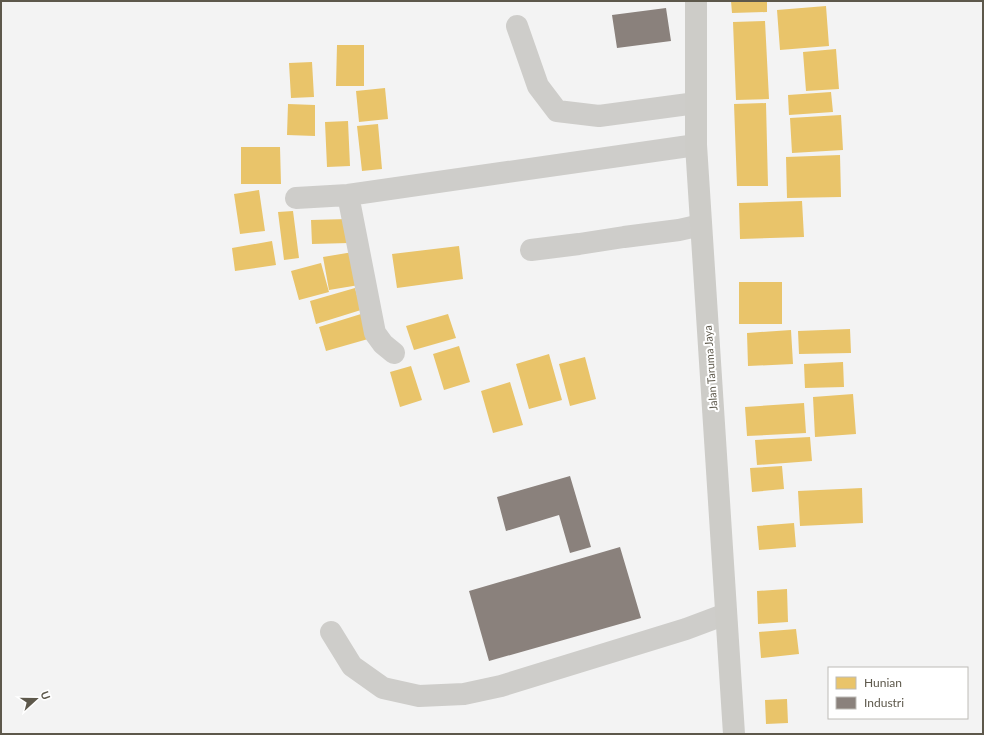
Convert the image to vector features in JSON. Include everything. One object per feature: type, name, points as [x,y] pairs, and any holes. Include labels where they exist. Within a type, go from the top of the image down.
[{"type":"main road","name":"Jalan Taruma Jaya","points":[[696,1],[696,145],[734,734]]},
{"type":"street","points":[[517,26],[538,86],[557,111],[599,116],[696,103]]},
{"type":"street","points":[[296,198],[348,195],[696,145]]},
{"type":"street","points":[[348,195],[375,333],[383,344],[394,352]]},
{"type":"street","points":[[531,250],[701,226]]},
{"type":"street","points":[[331,632],[352,666],[383,688],[418,696],[426,696],[464,694],[500,686],[686,629],[726,614]]},
{"type":"building: Hunian","points":[[731,1],[767,1],[767,12],[732,13]]},
{"type":"building: Hunian","points":[[826,6],[829,46],[780,50],[777,10]]},
{"type":"building: Hunian","points":[[765,21],[769,99],[736,100],[733,22]]},
{"type":"building: Hunian","points":[[337,45],[364,45],[364,86],[336,86]]},
{"type":"building: Hunian","points":[[836,49],[839,89],[806,91],[803,52]]},
{"type":"building: Hunian","points":[[312,62],[314,97],[291,98],[289,63]]},
{"type":"building: Hunian","points":[[385,88],[388,119],[359,122],[356,91]]},
{"type":"building: Hunian","points":[[831,92],[833,112],[789,115],[788,95]]},
{"type":"building: Hunian","points":[[766,103],[768,186],[737,186],[734,104]]},
{"type":"building: Hunian","points":[[288,104],[315,105],[315,136],[287,135]]},
{"type":"building: Hunian","points":[[841,115],[843,150],[792,153],[790,118]]},
{"type":"building: Hunian","points":[[348,121],[350,166],[327,167],[325,122]]},
{"type":"building: Hunian","points":[[378,124],[382,169],[362,171],[357,126]]},
{"type":"building: Hunian","points":[[241,147],[280,147],[281,184],[241,184]]},
{"type":"building: Hunian","points":[[840,155],[841,197],[787,198],[786,157]]},
{"type":"building: Hunian","points":[[259,190],[265,231],[240,234],[234,194]]},
{"type":"building: Hunian","points":[[802,201],[804,237],[740,239],[739,203]]},
{"type":"building: Hunian","points":[[293,211],[299,258],[284,260],[278,212]]},
{"type":"building: Hunian","points":[[348,219],[349,243],[312,244],[311,220]]},
{"type":"building: Hunian","points":[[272,241],[276,265],[235,271],[232,248]]},
{"type":"building: Hunian","points":[[459,246],[463,279],[397,288],[392,254]]},
{"type":"building: Hunian","points":[[353,252],[359,285],[329,290],[323,257]]},
{"type":"building: Hunian","points":[[321,263],[329,292],[299,300],[291,271]]},
{"type":"building: Hunian","points":[[739,282],[782,282],[782,324],[739,324]]},
{"type":"building: Hunian","points":[[355,288],[361,310],[316,324],[310,301]]},
{"type":"building: Hunian","points":[[361,314],[368,339],[326,351],[319,327]]},
{"type":"building: Hunian","points":[[448,314],[456,338],[414,350],[406,326]]},
{"type":"building: Hunian","points":[[850,329],[851,353],[799,354],[798,331]]},
{"type":"building: Hunian","points":[[791,330],[793,364],[748,366],[747,333]]},
{"type":"building: Hunian","points":[[459,346],[470,382],[444,390],[433,354]]},
{"type":"building: Hunian","points":[[549,354],[562,400],[529,409],[516,364]]},
{"type":"building: Hunian","points":[[585,357],[596,399],[570,406],[559,364]]},
{"type":"building: Hunian","points":[[843,362],[844,387],[805,388],[804,364]]},
{"type":"building: Hunian","points":[[411,366],[422,400],[400,407],[390,372]]},
{"type":"building: Hunian","points":[[510,382],[523,425],[493,433],[481,391]]},
{"type":"building: Hunian","points":[[853,394],[856,434],[815,437],[813,397]]},
{"type":"building: Hunian","points":[[804,403],[806,433],[747,436],[745,407]]},
{"type":"building: Hunian","points":[[810,437],[812,461],[757,465],[755,440]]},
{"type":"building: Hunian","points":[[782,466],[784,489],[752,492],[750,468]]},
{"type":"building: Hunian","points":[[862,488],[863,523],[800,526],[798,491]]},
{"type":"building: Hunian","points":[[794,523],[796,547],[759,550],[757,526]]},
{"type":"building: Hunian","points":[[787,589],[788,622],[758,624],[757,591]]},
{"type":"building: Hunian","points":[[796,629],[799,654],[761,658],[759,632]]},
{"type":"building: Hunian","points":[[787,699],[788,723],[766,724],[765,700]]},
{"type":"building: Industri","points":[[666,8],[671,41],[617,48],[612,15]]},
{"type":"building: Industri","points":[[570,476],[591,547],[570,553],[559,515],[506,531],[497,497]]},
{"type":"building: Industri","points":[[620,547],[641,618],[489,661],[469,591]]}]
